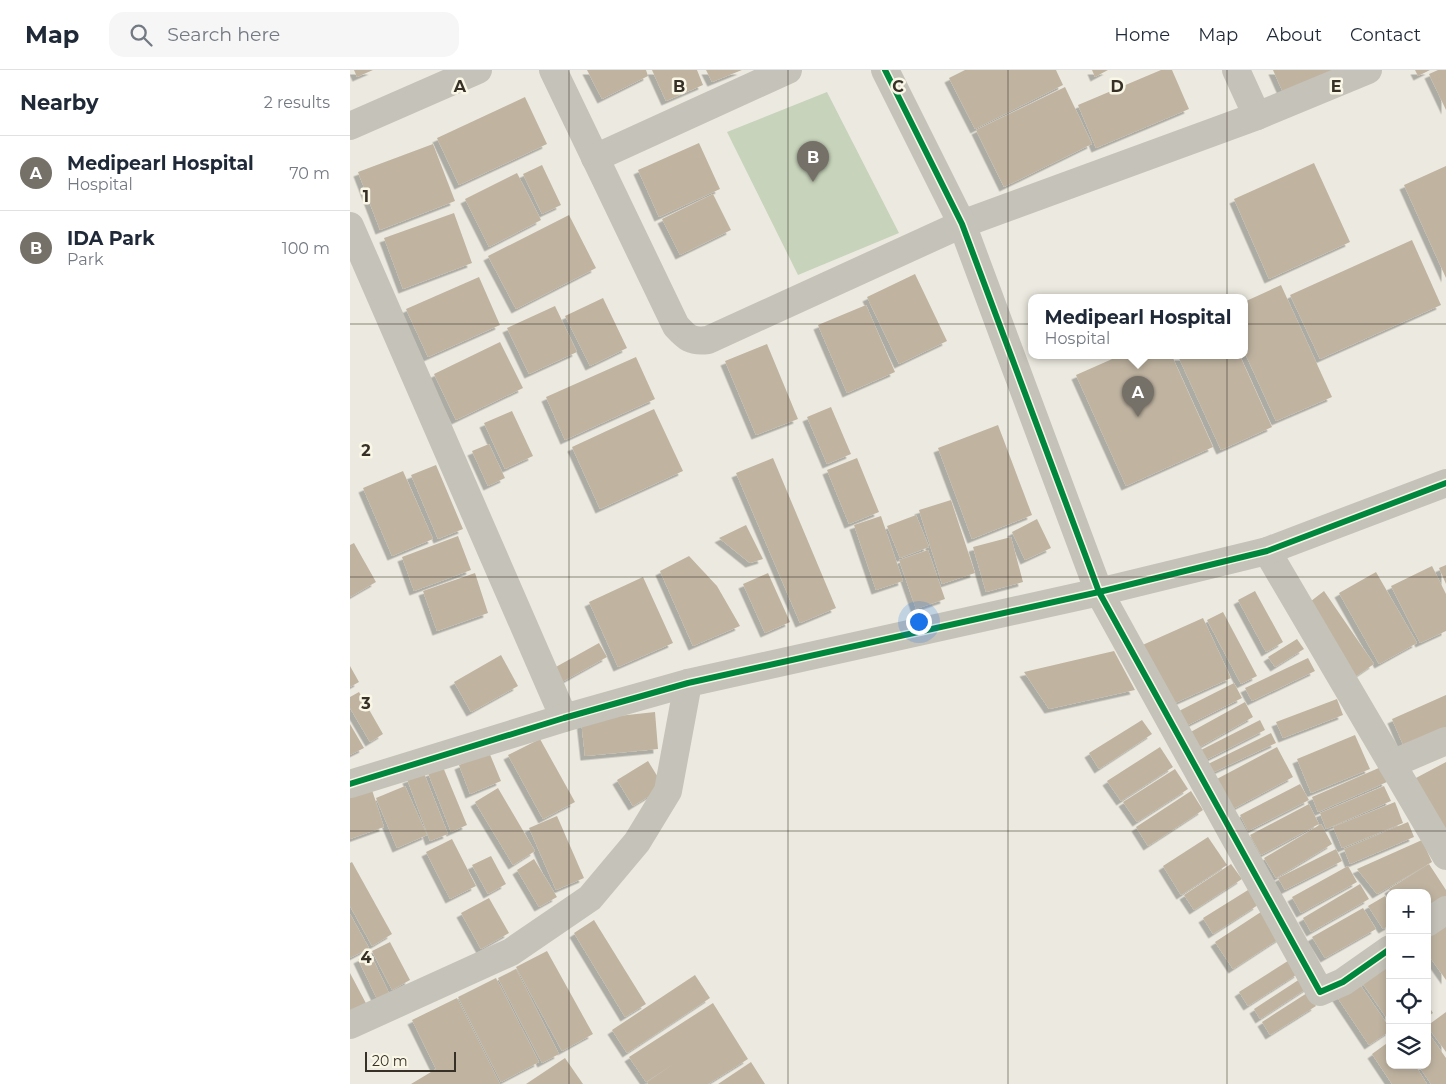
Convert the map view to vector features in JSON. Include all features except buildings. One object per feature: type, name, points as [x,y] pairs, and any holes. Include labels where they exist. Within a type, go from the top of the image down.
[{"type":"street","points":[[350,126],[478,70]]},
{"type":"street","points":[[554,70],[676,326],[687,338],[698,342],[708,340],[962,224],[1257,116],[1368,70]]},
{"type":"street","points":[[595,158],[788,70]]},
{"type":"street","points":[[885,70],[962,224],[1099,592],[1320,992],[1343,982],[1386,952]]},
{"type":"street","points":[[1236,70],[1257,116]]},
{"type":"street","points":[[350,226],[564,718]]},
{"type":"street","points":[[350,784],[564,718],[688,683],[1099,592],[1267,550],[1446,483]]},
{"type":"street","points":[[1267,550],[1446,856]]},
{"type":"street","points":[[350,1025],[511,952],[590,898],[637,842],[668,792],[688,683]]},
{"type":"street","points":[[1392,764],[1446,741]]},
{"type":"street","points":[[1431,920],[1446,910]]},
{"type":"green space","points":[[827,92],[899,233],[798,275],[727,132]]},
{"type":"cycle path","points":[[885,70],[962,224],[1099,592],[1320,992],[1343,982],[1386,952]]},
{"type":"cycle path","points":[[350,784],[564,718],[688,683],[1099,592],[1267,551],[1446,483]]},
{"type":"place","name":"IDA Park","points":[[813,182]]},
{"type":"place","name":"Medipearl Hospital","points":[[1138,417]]}]
